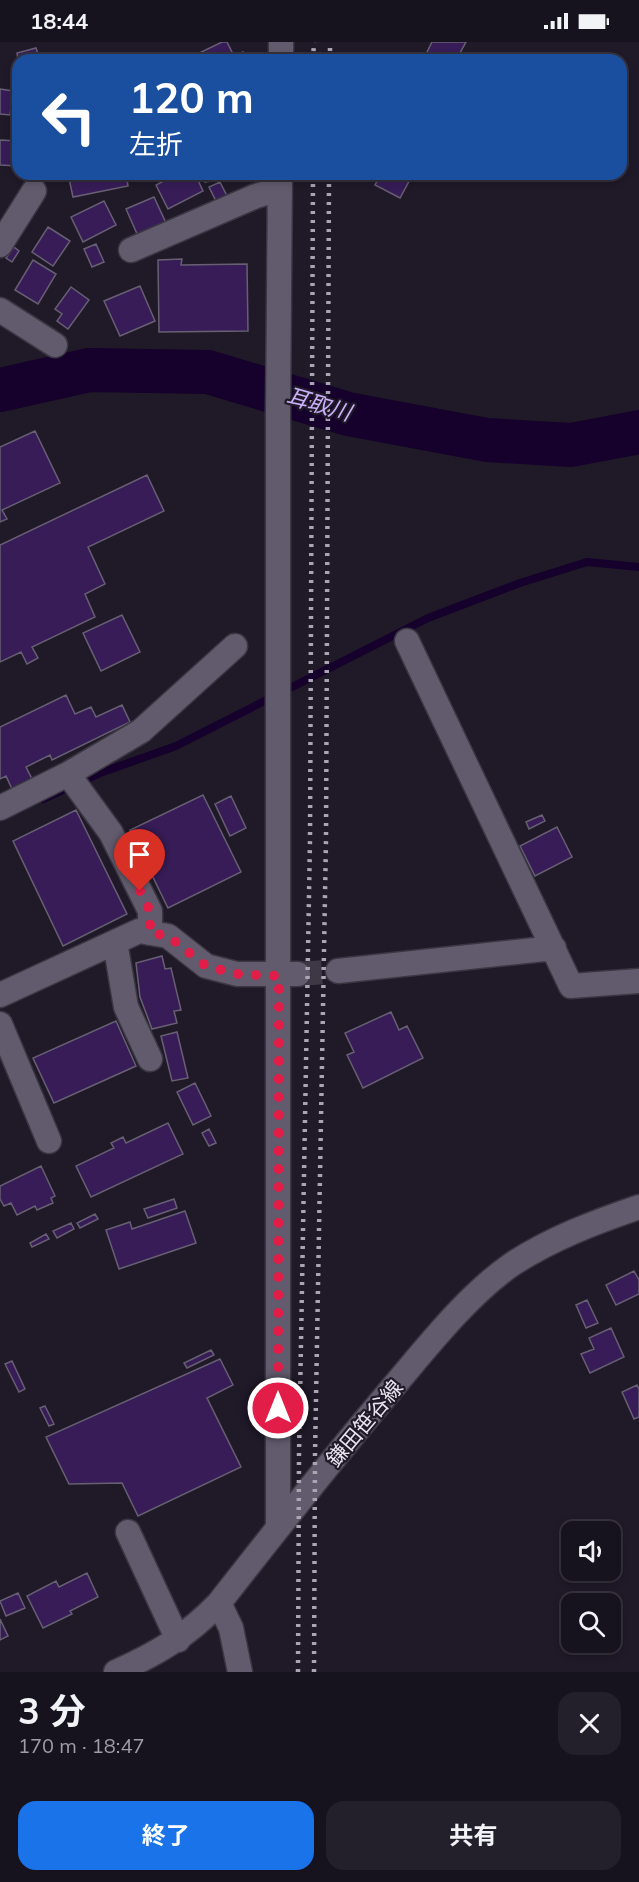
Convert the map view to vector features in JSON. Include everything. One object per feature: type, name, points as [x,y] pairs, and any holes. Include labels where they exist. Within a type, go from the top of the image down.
[{"type":"street","points":[[131,250],[256,196],[280,181]]},
{"type":"street","points":[[278,1528],[288,975],[278,414],[280,181]]},
{"type":"street","points":[[0,245],[34,191]]},
{"type":"street","points":[[0,310],[55,345]]},
{"type":"street","points":[[407,641],[571,986],[639,981]]},
{"type":"street","points":[[0,807],[73,781],[141,731],[236,646]]},
{"type":"street","points":[[73,781],[111,833],[150,911],[150,933]]},
{"type":"street","points":[[0,995],[139,931],[168,936],[206,966],[237,974],[288,975]]},
{"type":"street","points":[[115,942],[126,1007],[150,1059]]},
{"type":"street","points":[[338,971],[554,948]]},
{"type":"street","points":[[0,1024],[49,1141]]},
{"type":"street","name":"鎌田笹谷線","points":[[116,1672],[178,1640],[219,1603],[422,1353],[485,1286],[510,1266],[541,1247],[570,1233],[639,1207]]},
{"type":"street","points":[[128,1532],[178,1640]]},
{"type":"street","points":[[219,1603],[231,1628],[240,1672]]},
{"type":"building","points":[[222,42],[227,42],[233,54],[197,54]]},
{"type":"building","points":[[432,42],[466,42],[459,54],[426,54]]},
{"type":"building","points":[[36,48],[38,54],[17,54]]},
{"type":"building","points":[[0,89],[12,91],[10,115],[0,114]]},
{"type":"building","points":[[0,140],[12,141],[12,166],[0,165]]},
{"type":"building","points":[[69,180],[127,180],[128,186],[73,197]]},
{"type":"building","points":[[166,180],[198,180],[203,191],[168,209],[156,185]]},
{"type":"building","points":[[378,180],[410,180],[400,198],[375,185]]},
{"type":"building","points":[[220,182],[228,198],[217,203],[209,187]]},
{"type":"building","points":[[154,197],[166,223],[138,236],[126,209]]},
{"type":"building","points":[[104,201],[116,225],[83,242],[71,217]]},
{"type":"building","points":[[48,227],[70,241],[53,266],[32,252]]},
{"type":"building","points":[[96,244],[104,262],[92,267],[84,249]]},
{"type":"building","points":[[14,247],[19,251],[12,262],[6,258]]},
{"type":"building","points":[[182,259],[181,265],[247,264],[248,331],[159,332],[158,260]]},
{"type":"building","points":[[33,260],[56,274],[38,304],[15,290]]},
{"type":"building","points":[[140,286],[155,321],[120,336],[104,301]]},
{"type":"building","points":[[71,287],[89,300],[68,329],[57,321],[62,314],[55,309]]},
{"type":"building","points":[[35,431],[60,483],[2,510],[7,519],[0,522],[0,447]]},
{"type":"building","points":[[147,475],[164,511],[88,547],[105,584],[85,594],[95,617],[32,647],[38,658],[27,664],[21,652],[0,662],[0,545]]},
{"type":"building","points":[[122,615],[140,652],[101,671],[83,633]]},
{"type":"building","points":[[66,695],[75,714],[91,707],[96,717],[122,705],[130,722],[52,760],[50,755],[26,767],[32,779],[12,789],[6,776],[0,779],[0,727]]},
{"type":"building","points":[[203,795],[241,872],[168,908],[130,830]]},
{"type":"building","points":[[231,796],[246,828],[230,836],[215,804]]},
{"type":"building","points":[[76,810],[127,914],[63,946],[13,841]]},
{"type":"building","points":[[542,815],[545,821],[529,829],[526,822]]},
{"type":"building","points":[[557,827],[572,857],[535,876],[520,846]]},
{"type":"building","points":[[162,956],[165,969],[171,968],[181,1010],[174,1011],[177,1023],[152,1029],[140,997],[136,963]]},
{"type":"building","points":[[391,1012],[399,1030],[407,1026],[423,1058],[363,1088],[347,1055],[354,1052],[345,1033]]},
{"type":"building","points":[[116,1021],[136,1066],[54,1103],[33,1058]]},
{"type":"building","points":[[177,1032],[188,1078],[172,1081],[161,1036]]},
{"type":"building","points":[[195,1083],[211,1116],[193,1125],[177,1092]]},
{"type":"building","points":[[168,1123],[183,1154],[91,1197],[76,1166],[114,1148],[111,1143],[123,1137],[126,1143]]},
{"type":"building","points":[[209,1129],[216,1143],[209,1146],[202,1133]]},
{"type":"building","points":[[41,1166],[55,1196],[51,1198],[53,1203],[37,1210],[35,1206],[17,1215],[11,1203],[4,1206],[0,1199],[0,1186]]},
{"type":"building","points":[[174,1199],[177,1208],[148,1218],[144,1209]]},
{"type":"building","points":[[185,1211],[196,1243],[119,1269],[106,1230],[130,1222],[132,1229]]},
{"type":"building","points":[[95,1214],[98,1219],[80,1228],[77,1223]]},
{"type":"building","points":[[71,1223],[74,1229],[57,1238],[53,1231]]},
{"type":"building","points":[[46,1234],[49,1239],[32,1247],[30,1243]]},
{"type":"building","points":[[634,1271],[639,1280],[639,1294],[616,1305],[606,1285]]},
{"type":"building","points":[[587,1300],[598,1323],[586,1328],[576,1305]]},
{"type":"building","points":[[611,1328],[624,1357],[590,1373],[581,1354],[594,1349],[589,1338]]},
{"type":"building","points":[[211,1350],[214,1355],[187,1368],[184,1363]]},
{"type":"building","points":[[220,1359],[233,1385],[207,1398],[241,1467],[138,1516],[122,1483],[69,1484],[46,1437]]},
{"type":"building","points":[[12,1361],[25,1389],[19,1392],[5,1364]]},
{"type":"building","points":[[637,1385],[639,1417],[634,1419],[622,1392]]},
{"type":"building","points":[[45,1406],[54,1424],[49,1426],[40,1408]]},
{"type":"building","points":[[87,1573],[98,1597],[70,1611],[72,1614],[43,1628],[27,1596],[56,1581],[59,1587]]},
{"type":"building","points":[[18,1593],[25,1608],[6,1616],[0,1601]]},
{"type":"building","points":[[0,1619],[8,1636],[0,1640]]},
{"type":"waterway","name":"耳取川","points":[[0,390],[89,370],[208,372],[348,414],[487,440],[571,445],[639,432]]},
{"type":"waterway","points":[[43,799],[100,773],[176,746],[428,618],[520,583],[587,562],[639,567]]},
{"type":"tunnel","points":[[298,974],[338,971]]},
{"type":"railway","points":[[313,54],[314,42]]},
{"type":"railway","points":[[330,42],[330,54]]},
{"type":"railway","points":[[298,1672],[299,1455],[310,840],[313,180]]},
{"type":"railway","points":[[314,1672],[315,1455],[326,840],[329,180]]},
{"type":"route","points":[[140,891],[150,911],[150,933],[168,936],[206,966],[237,974],[279,976],[278,1408]]}]
